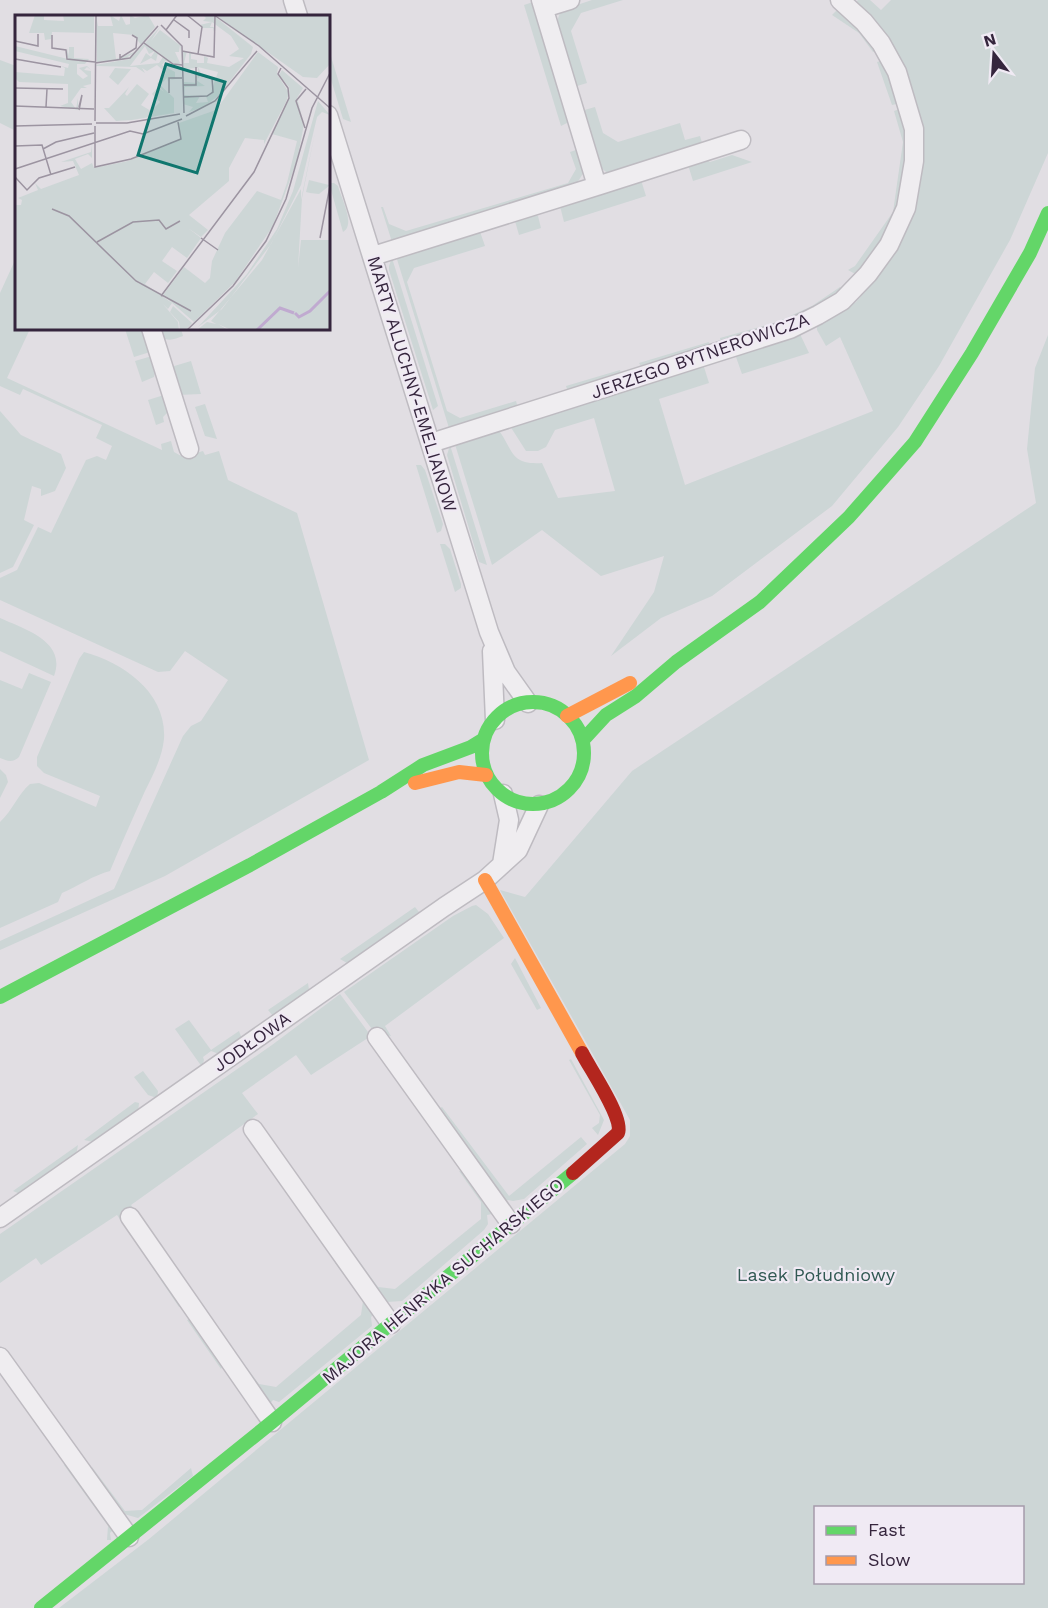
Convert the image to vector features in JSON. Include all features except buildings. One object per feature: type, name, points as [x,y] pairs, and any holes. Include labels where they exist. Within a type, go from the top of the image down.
[{"type":"main road","points":[[583,740],[606,715],[636,696],[676,662],[760,602],[849,517],[915,442],[972,353],[1030,253],[1048,213]]},
{"type":"main road","points":[[567,716],[676,662]]},
{"type":"main road","points":[[528,703],[540,703],[556,708],[567,716],[578,728],[583,740],[585,758],[580,775],[570,790],[556,800],[539,805],[524,804],[496,789],[486,775],[481,748],[495,720],[508,709],[528,703]]},
{"type":"main road","points":[[0,997],[230,875],[381,792],[423,765],[471,747],[484,739]]},
{"type":"main road","points":[[381,792],[448,773],[476,772],[486,775]]},
{"type":"main road","name":"MAJORA HENRYKA SUCHARSKIEGO","points":[[41,1608],[272,1422],[589,1160],[618,1133],[620,1128],[616,1115],[485,880]]},
{"type":"street","points":[[293,0],[298,15]]},
{"type":"street","points":[[570,0],[542,4],[597,186]]},
{"type":"street","name":"JERZEGO BYTNEROWICZA","points":[[431,443],[790,329],[842,301],[868,274],[889,245],[906,208],[914,161],[914,129],[897,72],[881,43],[864,22],[840,0]]},
{"type":"street","name":"MARTY ALUCHNY-EMELIANOW","points":[[332,138],[373,256],[489,632],[506,672],[528,703]]},
{"type":"street","points":[[373,256],[741,140]]},
{"type":"street","points":[[152,330],[189,449]]},
{"type":"street","name":"MARTY ALUCHNY-EMELIANOW","points":[[489,632],[494,666],[495,720]]},
{"type":"street","points":[[502,864],[509,820],[503,794]]},
{"type":"street","name":"JODŁOWA","points":[[0,1218],[485,880],[518,850],[539,805]]},
{"type":"street","points":[[377,1037],[511,1224]]},
{"type":"street","points":[[253,1128],[391,1324]]},
{"type":"street","points":[[130,1217],[272,1422]]},
{"type":"street","points":[[0,1357],[129,1537]]},
{"type":"green space","points":[[592,0],[623,0],[581,13],[571,31],[587,83],[577,86],[573,85],[555,27],[560,13],[565,9]]},
{"type":"green space","points":[[858,0],[870,0],[881,10],[891,0],[1048,0],[1048,153],[1010,240],[939,366],[898,427],[832,506],[712,596],[661,618],[611,656],[654,592],[664,556],[601,576],[542,530],[492,565],[454,441],[498,429],[518,459],[524,462],[542,463],[558,498],[615,491],[594,418],[555,430],[546,447],[538,451],[526,451],[510,426],[701,366],[704,367],[709,383],[659,399],[685,485],[873,411],[840,337],[826,346],[817,326],[856,302],[901,241],[914,210],[919,116],[855,3]]},
{"type":"green space","points":[[533,2],[570,120],[561,126],[524,5]]},
{"type":"green space","points":[[843,10],[879,50],[873,52],[859,33],[832,15],[836,11]]},
{"type":"green space","points":[[330,53],[351,122],[343,119],[330,76]]},
{"type":"green space","points":[[0,60],[15,66],[15,130],[0,123]]},
{"type":"green space","points":[[884,60],[901,103],[892,105],[877,62]]},
{"type":"green space","points":[[595,107],[603,133],[618,142],[680,123],[685,140],[700,136],[703,146],[609,173],[603,170],[594,156],[581,111]]},
{"type":"green space","points":[[902,108],[907,151],[901,200],[892,226],[857,275],[848,270],[855,266],[893,212],[903,142],[894,111]]},
{"type":"green space","points":[[579,149],[584,172],[577,183],[392,242],[381,207],[383,207],[389,224],[406,231],[568,183],[576,169],[570,152]]},
{"type":"green space","points":[[732,155],[752,162],[693,181],[690,164],[707,160],[710,162]]},
{"type":"green space","points":[[641,180],[646,196],[564,222],[560,206]]},
{"type":"green space","points":[[330,183],[338,186],[347,211],[348,224],[347,229],[343,232]]},
{"type":"green space","points":[[533,214],[538,216],[541,228],[519,235],[515,221],[518,217]]},
{"type":"green space","points":[[479,229],[485,246],[414,268],[407,282],[447,411],[460,418],[516,401],[518,408],[449,428],[396,256]]},
{"type":"green space","points":[[392,258],[438,406],[433,410],[389,270]]},
{"type":"green space","points":[[15,260],[15,330],[30,330],[7,378],[162,450],[161,444],[171,441],[174,452],[183,457],[203,451],[205,455],[219,451],[228,480],[297,513],[369,760],[165,876],[0,950],[0,941],[114,889],[183,736],[191,726],[201,721],[228,680],[185,651],[170,671],[158,672],[0,600],[0,578],[17,570],[38,527],[51,533],[86,460],[97,456],[106,460],[112,446],[96,438],[102,425],[23,389],[20,395],[0,386],[0,293]]},
{"type":"green space","points":[[840,287],[844,292],[816,312],[721,343],[720,338],[777,322],[812,306]]},
{"type":"green space","points":[[125,330],[143,330],[150,352],[134,357]]},
{"type":"green space","points":[[158,330],[181,330],[183,336],[172,340],[161,337]]},
{"type":"green space","points":[[800,334],[809,353],[742,374],[737,354]]},
{"type":"green space","name":"Lasek Południowy","points":[[1048,335],[1048,1608],[59,1608],[149,1539],[625,1144],[630,1136],[630,1120],[500,890],[525,897],[632,771],[1036,503],[1027,449],[1035,368]]},
{"type":"green space","points":[[709,342],[708,349],[643,369],[639,363]]},
{"type":"green space","points":[[152,356],[156,369],[154,377],[142,382],[135,361]]},
{"type":"green space","points":[[191,361],[201,394],[178,395],[171,367]]},
{"type":"green space","points":[[620,370],[622,376],[568,392],[566,386]]},
{"type":"green space","points":[[164,395],[169,411],[163,417],[164,422],[156,425],[148,400]]},
{"type":"green space","points":[[205,404],[217,439],[205,436],[195,407]]},
{"type":"green space","points":[[0,411],[21,435],[61,454],[66,468],[55,491],[41,496],[41,489],[32,486],[24,520],[34,525],[13,567],[0,573]]},
{"type":"green space","points":[[450,445],[487,565],[479,562],[447,455]]},
{"type":"green space","points":[[416,465],[421,465],[425,470],[443,524],[441,531],[437,533]]},
{"type":"green space","points":[[440,544],[445,544],[450,549],[461,584],[461,588],[455,592]]},
{"type":"green space","points":[[0,618],[31,632],[49,645],[56,664],[54,676],[0,651]]},
{"type":"green space","points":[[84,652],[128,672],[151,694],[163,723],[164,739],[161,753],[110,871],[62,893],[58,902],[0,928],[0,822],[22,792],[30,784],[39,783],[96,807],[100,796],[44,773],[37,766],[37,757]]},
{"type":"green space","points":[[29,673],[51,682],[19,757],[12,761],[5,760],[0,758],[0,680],[22,689]]},
{"type":"green space","points":[[0,769],[6,775],[8,782],[0,798]]},
{"type":"green space","points":[[476,905],[488,914],[504,938],[385,1026],[391,1036],[375,1033],[344,992],[453,916]]},
{"type":"green space","points":[[415,907],[419,912],[347,963],[340,959]]},
{"type":"green space","points":[[515,958],[541,1008],[537,1010],[511,964]]},
{"type":"green space","points":[[308,983],[309,990],[273,1016],[268,1010]]},
{"type":"green space","points":[[340,994],[371,1036],[311,1075],[296,1055],[242,1093],[258,1114],[131,1205],[149,1231],[181,1305],[179,1307],[117,1215],[41,1265],[36,1258],[0,1283],[0,1234],[272,1045]]},
{"type":"green space","points":[[189,1020],[211,1050],[239,1031],[242,1039],[219,1054],[211,1051],[203,1057],[202,1067],[175,1029]]},
{"type":"green space","points":[[571,1059],[604,1120],[598,1135],[592,1128],[599,1123],[600,1115],[569,1060]]},
{"type":"green space","points":[[143,1071],[158,1091],[157,1098],[148,1095],[134,1077]]},
{"type":"green space","points":[[135,1102],[139,1103],[138,1113],[93,1142],[84,1140]]},
{"type":"green space","points":[[442,1107],[509,1196],[581,1137],[587,1144],[524,1199],[505,1202],[437,1110]]},
{"type":"green space","points":[[78,1145],[76,1156],[20,1194],[13,1191]]},
{"type":"green space","points":[[459,1171],[463,1172],[491,1209],[492,1214],[487,1215],[488,1224],[484,1230],[402,1301],[387,1302],[350,1257],[354,1254],[378,1287],[395,1289],[481,1219],[481,1202]]},
{"type":"green space","points":[[338,1261],[374,1314],[371,1317],[372,1326],[279,1402],[273,1400],[269,1405],[222,1335],[259,1384],[276,1387],[361,1315],[363,1301],[335,1263]]},
{"type":"green space","points":[[190,1319],[223,1365],[221,1369],[187,1320]]},
{"type":"green space","points":[[68,1464],[114,1529],[110,1533],[111,1540],[107,1540],[108,1526],[64,1465]]},
{"type":"green space","points":[[92,1467],[125,1511],[142,1510],[191,1468],[193,1476],[138,1518],[124,1514],[90,1471]]},
{"type":"traffic: fast","points":[[583,740],[606,715],[636,696],[676,662],[760,602],[849,517],[915,442],[972,353],[1030,253],[1048,213]]},
{"type":"traffic: fast","points":[[533,702],[553,706],[569,717],[580,733],[584,753],[580,773],[569,789],[553,800],[533,804],[513,800],[497,789],[486,773],[482,753],[486,733],[497,717],[513,706],[533,702]]},
{"type":"traffic: fast","points":[[0,997],[250,865],[381,792],[423,765],[471,747],[484,739]]},
{"type":"traffic: fast","points":[[41,1608],[272,1422],[573,1173]]},
{"type":"traffic: slow","points":[[567,716],[630,683]]},
{"type":"traffic: slow","points":[[415,783],[459,772],[486,775]]},
{"type":"traffic: slow","points":[[485,880],[582,1053]]},
{"type":"traffic: jam","points":[[573,1173],[618,1133],[619,1126],[605,1093],[582,1053]]}]
